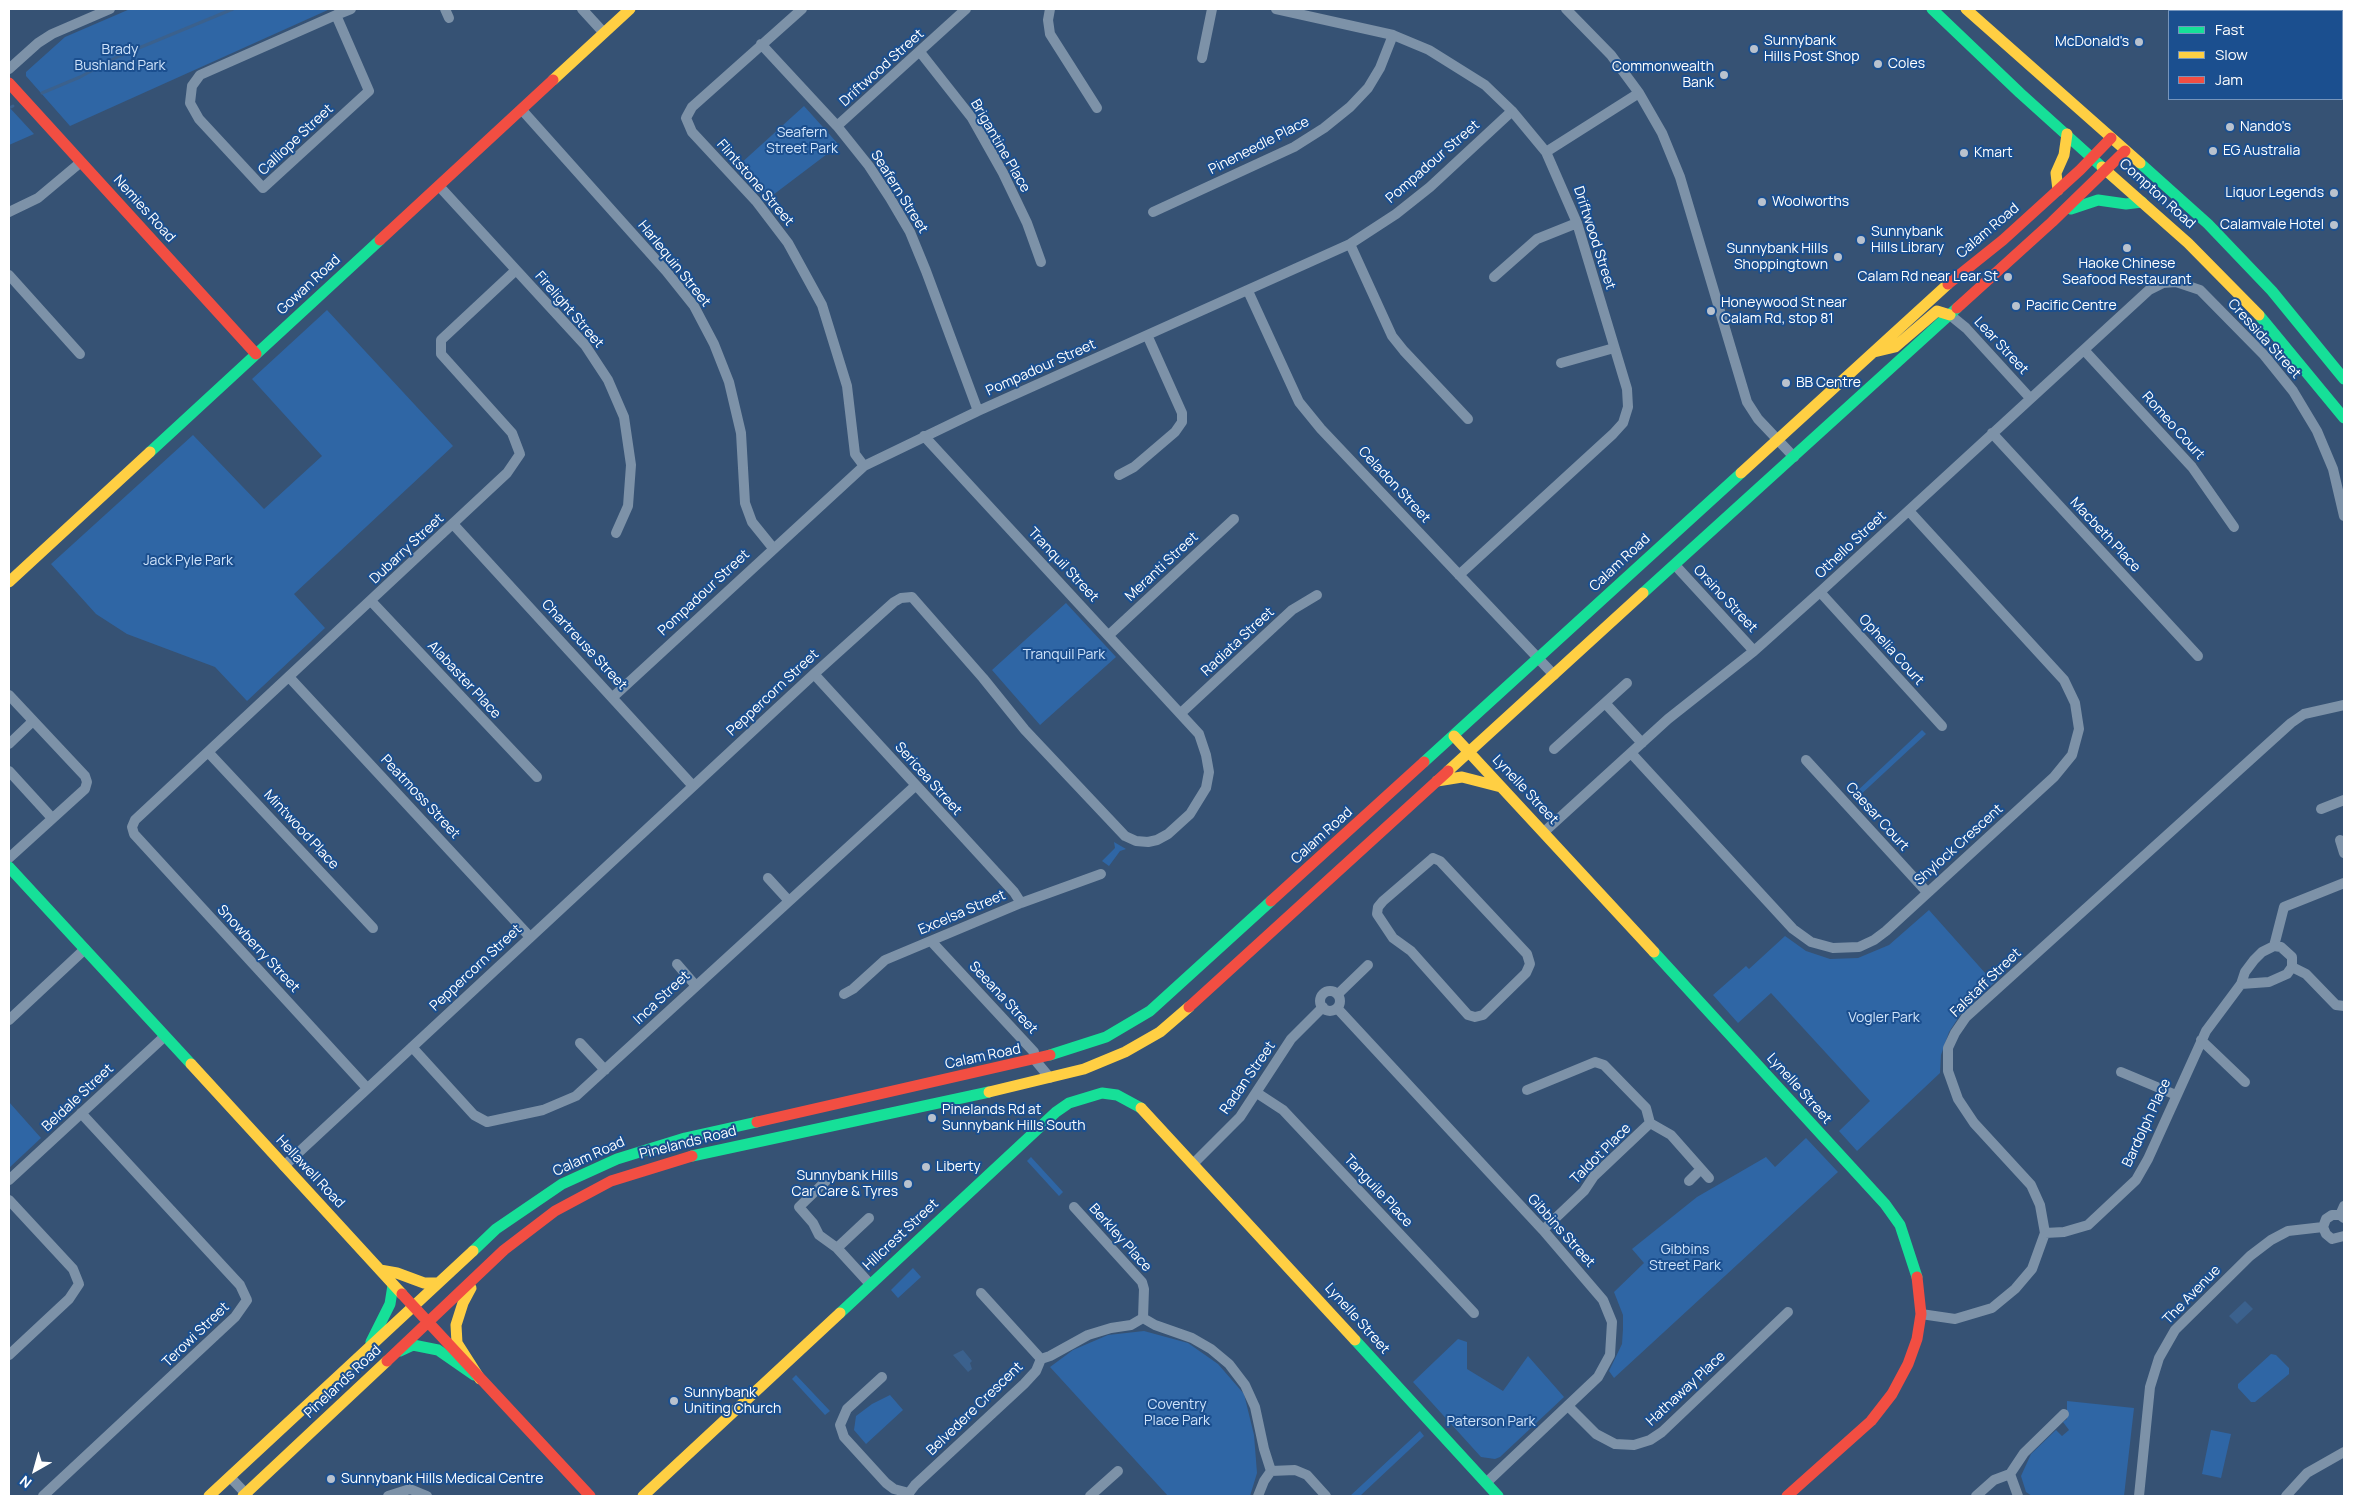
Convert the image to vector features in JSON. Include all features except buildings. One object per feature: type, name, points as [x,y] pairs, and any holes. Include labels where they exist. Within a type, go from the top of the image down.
[{"type":"main road","name":"Gowan Road","points":[[9,582],[630,9]]},
{"type":"main road","name":"Compton Road","points":[[1932,9],[2020,93],[2142,202],[2242,296],[2287,347],[2344,418]]},
{"type":"main road","name":"Compton Road","points":[[1966,9],[2232,247],[2290,311],[2344,379]]},
{"type":"main road","name":"Nemies Road","points":[[9,83],[256,354]]},
{"type":"main road","points":[[2058,190],[2056,173],[2066,148],[2066,134]]},
{"type":"main road","name":"Calam Road","points":[[413,1307],[516,1215],[562,1184],[617,1159],[685,1138],[1036,1060],[1106,1037],[1139,1018],[1163,1001],[1872,352],[1943,288],[2003,240],[2058,190],[2111,138]]},
{"type":"main road","points":[[1437,781],[2065,210],[2125,151]]},
{"type":"main road","points":[[2065,210],[2098,200],[2126,204],[2142,202]]},
{"type":"main road","points":[[1872,352],[1895,347],[1935,312],[1941,311],[1950,315]]},
{"type":"main road","name":"Lynelle Street","points":[[1454,736],[1885,1204],[1900,1226],[1917,1278],[1921,1314],[1917,1339],[1908,1364],[1892,1394],[1871,1421],[1787,1496]]},
{"type":"main road","points":[[1437,781],[1462,777],[1502,788]]},
{"type":"main road","name":"Pinelands Road","points":[[246,1495],[504,1250],[555,1212],[603,1184],[636,1172],[707,1152],[1015,1087],[1101,1063],[1150,1039],[1185,1013],[1437,781]]},
{"type":"main road","name":"Hellawell Road","points":[[9,867],[413,1307],[590,1496]]},
{"type":"main road","name":"Hillcrest Street","points":[[643,1496],[1056,1112],[1069,1103],[1102,1093],[1117,1095],[1145,1110],[1194,1163]]},
{"type":"main road","name":"Lynelle Street","points":[[1194,1163],[1498,1496]]},
{"type":"main road","points":[[380,1270],[397,1273],[424,1283],[438,1283]]},
{"type":"main road","points":[[480,1379],[457,1343],[456,1333],[463,1303],[482,1272]]},
{"type":"main road","points":[[366,1352],[387,1311],[393,1285]]},
{"type":"main road","name":"Pinelands Road","points":[[209,1496],[413,1307]]},
{"type":"main road","points":[[393,1356],[412,1346],[424,1346],[444,1353],[480,1379]]},
{"type":"street","name":"Calliope Street","points":[[336,15],[369,91],[263,188],[199,119],[190,102],[192,86],[200,75],[336,15],[352,9]]},
{"type":"street","points":[[582,9],[604,33]]},
{"type":"street","name":"Driftwood Street","points":[[837,126],[966,9]]},
{"type":"street","points":[[1050,9],[1048,20],[1050,34],[1097,108]]},
{"type":"street","points":[[1202,58],[1212,9]]},
{"type":"street","name":"Driftwood Street","points":[[1276,9],[1393,35],[1429,50],[1458,66],[1485,85],[1512,111],[1546,152],[1577,223],[1627,389],[1628,407],[1623,423],[1459,575]]},
{"type":"street","points":[[1566,9],[1601,42],[1639,93],[1662,133],[1680,177],[1747,402],[1758,419],[1794,458]]},
{"type":"street","points":[[9,69],[38,43],[52,34],[105,10]]},
{"type":"street","points":[[761,44],[796,11]]},
{"type":"street","name":"Pineneedle Place","points":[[1153,212],[1294,147],[1324,128],[1350,107],[1368,88],[1380,68],[1393,35]]},
{"type":"street","name":"Flintstone Street","points":[[761,44],[692,107],[686,118],[692,132],[756,201],[788,243],[822,305],[847,386],[855,454],[864,466]]},
{"type":"street","name":"Seafern Street","points":[[761,44],[837,126],[869,166],[910,232],[978,411]]},
{"type":"street","name":"Brigantine Place","points":[[920,52],[976,126],[1003,172],[1027,223],[1041,262]]},
{"type":"street","points":[[1546,152],[1639,93]]},
{"type":"street","name":"Harlequin Street","points":[[522,110],[666,271],[694,306],[714,344],[729,382],[741,433],[745,503],[752,522],[773,548]]},
{"type":"street","name":"Pompadour Street","points":[[613,697],[864,466],[978,411],[1350,244],[1396,214],[1430,187],[1512,111]]},
{"type":"street","points":[[9,212],[38,198],[81,162]]},
{"type":"street","name":"Firelight Street","points":[[439,186],[585,345],[608,380],[624,417],[631,465],[628,506],[616,533]]},
{"type":"street","points":[[1494,277],[1537,239],[1577,223]]},
{"type":"street","points":[[1350,244],[1392,336],[1468,419]]},
{"type":"street","name":"Dubarry Street","points":[[132,827],[135,820],[507,473],[520,454],[512,433],[441,354],[441,340],[516,270]]},
{"type":"street","points":[[9,275],[80,354]]},
{"type":"street","name":"Othello Street","points":[[1544,832],[1630,753],[1754,651],[1820,592],[2149,290],[2163,283],[2176,282]]},
{"type":"street","name":"Cressida Street","points":[[2176,282],[2200,290],[2264,355],[2293,390],[2317,431],[2333,469],[2344,516]]},
{"type":"street","name":"Celadon Street","points":[[1248,291],[1299,402],[1321,429],[1554,674]]},
{"type":"street","name":"Lear Street","points":[[1950,315],[1966,328],[2030,398]]},
{"type":"street","points":[[1118,475],[1134,467],[1175,432],[1182,422],[1182,413],[1148,336]]},
{"type":"street","points":[[1561,363],[1614,348]]},
{"type":"street","name":"Romeo Court","points":[[2084,350],[2192,467],[2234,527]]},
{"type":"street","name":"Macbeth Place","points":[[1992,433],[2198,656]]},
{"type":"street","name":"Tranquil Street","points":[[924,436],[1181,713]]},
{"type":"street","name":"Shylock Crescent","points":[[1630,753],[1793,929],[1811,942],[1833,948],[1859,946],[1874,940],[1886,931],[2054,777],[2072,755],[2079,729],[2075,703],[2064,680],[1909,511]]},
{"type":"street","name":"Meranti Street","points":[[1109,635],[1234,519]]},
{"type":"street","name":"Chartreuse Street","points":[[453,524],[694,786]]},
{"type":"street","name":"Orsino Street","points":[[1675,565],[1754,651]]},
{"type":"street","name":"Ophelia Court","points":[[1820,592],[1942,726]]},
{"type":"street","name":"Radiata Street","points":[[1181,713],[1292,610],[1317,595]]},
{"type":"street","name":"Peppercorn Street","points":[[284,1166],[814,674],[894,602],[901,598],[912,597],[983,678],[1025,730],[1118,829],[1136,841],[1148,842],[1168,834],[1190,814],[1206,788],[1209,772],[1199,734],[1181,713]]},
{"type":"street","name":"Alabaster Place","points":[[371,601],[537,777]]},
{"type":"street","name":"Sericea Street","points":[[814,674],[1014,892],[1021,903]]},
{"type":"street","name":"Peatmoss Street","points":[[290,677],[530,937]]},
{"type":"street","points":[[1554,749],[1627,683]]},
{"type":"street","points":[[9,695],[84,776],[87,782],[85,789],[9,858]]},
{"type":"street","points":[[1605,703],[1642,743]]},
{"type":"street","name":"Falstaff Street","points":[[1921,1314],[1955,1319],[1992,1308],[2015,1288],[2032,1269],[2045,1233],[2040,1205],[2031,1185],[1974,1123],[1958,1099],[1948,1070],[1948,1048],[1955,1033],[1966,1018],[2291,723],[2304,714],[2344,705]]},
{"type":"street","points":[[9,744],[33,721]]},
{"type":"street","name":"Mintwood Place","points":[[208,752],[373,928]]},
{"type":"street","name":"Caesar Court","points":[[1806,760],[1927,892]]},
{"type":"street","points":[[9,771],[52,818]]},
{"type":"street","name":"Inca Street","points":[[412,1047],[474,1115],[487,1122],[543,1110],[576,1096],[915,786]]},
{"type":"street","points":[[2321,808],[2344,800]]},
{"type":"street","name":"Snowberry Street","points":[[132,827],[134,834],[367,1088]]},
{"type":"street","points":[[2340,840],[2344,853]]},
{"type":"street","points":[[1433,858],[1440,860],[1527,954],[1530,964],[1526,973],[1483,1015],[1475,1017],[1468,1015],[1411,951],[1394,938],[1377,914],[1378,907],[1433,858]]},
{"type":"street","name":"Excelsa Street","points":[[844,994],[853,989],[885,960],[1021,903],[1101,874]]},
{"type":"street","points":[[768,878],[789,901]]},
{"type":"street","points":[[2241,984],[2270,982],[2287,974],[2292,967],[2292,957],[2281,947],[2274,946],[2284,907],[2344,883]]},
{"type":"street","name":"Seeana Street","points":[[931,941],[1034,1052],[1036,1060],[1050,1078]]},
{"type":"street","name":"Bardolph Place","points":[[2045,1233],[2064,1232],[2088,1224],[2125,1192],[2144,1168],[2201,1040],[2241,984],[2245,972],[2254,960],[2262,952],[2274,946]]},
{"type":"street","points":[[9,1020],[85,949]]},
{"type":"street","points":[[677,964],[696,986]]},
{"type":"street","points":[[1338,994],[1368,965]]},
{"type":"street","points":[[2292,967],[2306,974],[2336,1005],[2344,1006]]},
{"type":"street","points":[[1332,991],[1338,994],[1340,1002],[1337,1008],[1330,1010],[1323,1007],[1321,998],[1325,992],[1332,991]]},
{"type":"street","name":"Radan Street","points":[[1194,1163],[1240,1117],[1291,1039],[1323,1007]]},
{"type":"street","name":"Gibbins Street","points":[[1337,1008],[1543,1230],[1603,1300],[1612,1322],[1610,1355],[1598,1377],[1486,1483]]},
{"type":"street","name":"Beldale Street","points":[[9,1180],[165,1036]]},
{"type":"street","points":[[2201,1040],[2245,1082]]},
{"type":"street","points":[[580,1043],[605,1070]]},
{"type":"street","name":"Taldot Place","points":[[1527,1090],[1595,1062],[1604,1065],[1646,1108],[1650,1123],[1594,1176],[1584,1191],[1543,1230]]},
{"type":"street","points":[[2121,1072],[2176,1095]]},
{"type":"street","name":"Tanguile Place","points":[[1257,1093],[1283,1110],[1474,1313]]},
{"type":"street","name":"Terowi Street","points":[[43,1496],[235,1317],[247,1300],[240,1284],[81,1113]]},
{"type":"street","points":[[1650,1123],[1670,1135],[1709,1178]]},
{"type":"street","points":[[1689,1181],[1701,1169]]},
{"type":"street","points":[[829,1178],[799,1207],[813,1223],[819,1235],[837,1248],[870,1284]]},
{"type":"street","points":[[9,1200],[73,1269],[79,1284],[69,1300],[9,1355]]},
{"type":"street","name":"Berkley Place","points":[[1074,1208],[1142,1282],[1144,1289],[1144,1318]]},
{"type":"street","points":[[2343,1213],[2329,1216],[2323,1227],[2326,1234],[2332,1238],[2344,1236]]},
{"type":"street","points":[[837,1248],[869,1218]]},
{"type":"street","name":"The Avenue","points":[[2139,1496],[2150,1387],[2160,1358],[2175,1330],[2250,1256],[2271,1240],[2288,1231],[2323,1227]]},
{"type":"street","points":[[981,1293],[1041,1359]]},
{"type":"street","name":"Hathaway Place","points":[[1568,1406],[1596,1434],[1615,1444],[1634,1445],[1650,1440],[1662,1432],[1788,1312]]},
{"type":"street","points":[[1144,1318],[1156,1326],[1192,1338],[1211,1349],[1228,1364],[1245,1385],[1255,1406],[1264,1449],[1272,1471]]},
{"type":"street","name":"Belvedere Crescent","points":[[909,1494],[1024,1384],[1036,1371],[1041,1359],[1088,1335],[1111,1328],[1131,1325],[1144,1318]]},
{"type":"street","points":[[882,1377],[847,1410],[840,1425],[844,1437],[886,1484],[909,1494]]},
{"type":"street","points":[[1976,1496],[1994,1480],[2010,1474],[2024,1453],[2064,1414]]},
{"type":"street","points":[[2286,1496],[2307,1473],[2344,1452]]},
{"type":"street","points":[[1258,1496],[1264,1481],[1272,1471],[1295,1470],[1307,1475],[1326,1496]]},
{"type":"street","points":[[1090,1496],[1118,1471]]},
{"type":"street","points":[[2010,1474],[2018,1496]]},
{"type":"street","points":[[230,1477],[246,1495]]},
{"type":"street","points":[[388,1496],[410,1489],[427,1496]]},
{"type":"green space","name":"Brady Bushland Park","points":[[130,9],[330,9],[70,126],[26,76],[26,72],[65,37]]},
{"type":"green space","name":"Seafern Street Park","points":[[804,106],[839,145],[769,198],[739,165]]},
{"type":"green space","points":[[9,107],[34,134],[9,145]]},
{"type":"green space","name":"Jack Pyle Park","points":[[327,310],[453,446],[294,594],[325,628],[247,701],[215,667],[127,634],[96,614],[51,564],[193,435],[264,509],[322,456],[252,379]]},
{"type":"green space","name":"Tranquil Park","points":[[1066,603],[1116,657],[1040,725],[992,670]]},
{"type":"green space","points":[[1922,730],[1926,734],[1857,798],[1854,794]]},
{"type":"green space","points":[[1114,842],[1126,849],[1120,851],[1109,866],[1102,861],[1115,848]]},
{"type":"green space","name":"Vogler Park","points":[[1929,910],[1994,983],[1964,1009],[1949,1032],[1941,1055],[1940,1073],[1857,1151],[1839,1131],[1870,1101],[1771,993],[1738,1023],[1713,995],[1746,966],[1749,969],[1785,936],[1806,951],[1830,959],[1858,958],[1889,945]]},
{"type":"green space","points":[[9,1102],[41,1138],[9,1168]]},
{"type":"green space","name":"Gibbins Street Park","points":[[1806,1138],[1838,1172],[1614,1378],[1609,1371],[1622,1344],[1623,1315],[1614,1292],[1644,1263],[1632,1249],[1697,1197],[1766,1157],[1775,1167]]},
{"type":"green space","points":[[1031,1157],[1063,1192],[1059,1196],[1027,1161]]},
{"type":"green space","points":[[913,1268],[921,1277],[898,1298],[891,1290]]},
{"type":"green space","name":"Coventry Place Park","points":[[1144,1331],[1188,1343],[1218,1364],[1244,1394],[1254,1435],[1257,1473],[1250,1496],[1168,1496],[1050,1367],[1073,1350],[1108,1335]]},
{"type":"green space","name":"Paterson Park","points":[[1458,1339],[1467,1342],[1467,1369],[1503,1391],[1528,1356],[1564,1397],[1500,1457],[1495,1459],[1481,1457],[1413,1382]]},
{"type":"green space","points":[[2271,1354],[2276,1355],[2289,1368],[2289,1374],[2255,1402],[2251,1402],[2238,1388],[2238,1384]]},
{"type":"green space","points":[[796,1375],[830,1411],[825,1415],[792,1379]]},
{"type":"green space","points":[[890,1395],[903,1410],[866,1444],[854,1430],[856,1416],[872,1404]]},
{"type":"green space","points":[[2067,1401],[2134,1408],[2124,1496],[2032,1496],[2026,1492],[2021,1476],[2031,1454],[2056,1430],[2062,1436],[2069,1430],[2063,1422],[2067,1419]]},
{"type":"green space","points":[[2211,1430],[2231,1434],[2221,1478],[2202,1474]]},
{"type":"green space","points":[[1420,1431],[1424,1436],[1360,1496],[1350,1496]]},
{"type":"shaded area","points":[[2245,1301],[2253,1309],[2237,1324],[2229,1316]]},
{"type":"shaded area","points":[[963,1350],[972,1361],[970,1363],[972,1369],[968,1372],[953,1355]]},
{"type":"waterway","points":[[42,93],[80,77],[117,57],[233,9]]},
{"type":"waterway","points":[[9,108],[13,106]]},
{"type":"traffic: fast","points":[[1932,9],[2020,93],[2102,167]]},
{"type":"traffic: fast","points":[[2140,163],[2208,224],[2272,291],[2344,379]]},
{"type":"traffic: fast","points":[[2071,209],[2098,200],[2126,204],[2142,202]]},
{"type":"traffic: fast","points":[[150,452],[380,240]]},
{"type":"traffic: fast","points":[[1643,593],[1957,308]]},
{"type":"traffic: fast","points":[[2259,315],[2344,418]]},
{"type":"traffic: fast","points":[[1424,762],[1741,473]]},
{"type":"traffic: fast","points":[[9,867],[191,1064]]},
{"type":"traffic: fast","points":[[1050,1055],[1106,1037],[1150,1011],[1271,901]]},
{"type":"traffic: fast","points":[[1654,952],[1885,1204],[1900,1225],[1917,1277]]},
{"type":"traffic: fast","points":[[692,1156],[989,1092]]},
{"type":"traffic: fast","points":[[840,1313],[1056,1112],[1069,1103],[1102,1093],[1117,1095],[1141,1108]]},
{"type":"traffic: fast","points":[[473,1251],[496,1229],[562,1184],[617,1159],[685,1138],[757,1122]]},
{"type":"traffic: fast","points":[[371,1342],[390,1304],[393,1285]]},
{"type":"traffic: fast","points":[[1355,1340],[1498,1496]]},
{"type":"traffic: fast","points":[[400,1351],[413,1345],[438,1350],[474,1375]]},
{"type":"traffic: slow","points":[[553,80],[630,9]]},
{"type":"traffic: slow","points":[[1966,9],[2140,163]]},
{"type":"traffic: slow","points":[[2058,190],[2056,173],[2064,155],[2067,134]]},
{"type":"traffic: slow","points":[[2102,167],[2188,243],[2259,315]]},
{"type":"traffic: slow","points":[[1741,473],[1948,284]]},
{"type":"traffic: slow","points":[[1874,352],[1895,347],[1937,311],[1950,315]]},
{"type":"traffic: slow","points":[[9,582],[150,452]]},
{"type":"traffic: slow","points":[[1448,771],[1643,593]]},
{"type":"traffic: slow","points":[[1454,736],[1654,952]]},
{"type":"traffic: slow","points":[[1437,781],[1462,777],[1501,787]]},
{"type":"traffic: slow","points":[[989,1092],[1084,1069],[1125,1052],[1160,1032],[1189,1007]]},
{"type":"traffic: slow","points":[[191,1064],[402,1294]]},
{"type":"traffic: slow","points":[[1141,1108],[1355,1340]]},
{"type":"traffic: slow","points":[[209,1496],[473,1251]]},
{"type":"traffic: slow","points":[[380,1270],[397,1273],[424,1283],[438,1283]]},
{"type":"traffic: slow","points":[[471,1288],[463,1303],[456,1325],[457,1343],[480,1379]]},
{"type":"traffic: slow","points":[[643,1496],[840,1313]]},
{"type":"traffic: slow","points":[[243,1496],[387,1361]]},
{"type":"traffic: jam","points":[[380,240],[553,80]]},
{"type":"traffic: jam","points":[[9,83],[256,354]]},
{"type":"traffic: jam","points":[[1948,284],[2003,240],[2080,170],[2111,138]]},
{"type":"traffic: jam","points":[[1957,308],[2052,222],[2125,151]]},
{"type":"traffic: jam","points":[[1271,901],[1424,762]]},
{"type":"traffic: jam","points":[[1189,1007],[1448,771]]},
{"type":"traffic: jam","points":[[757,1122],[1050,1055]]},
{"type":"traffic: jam","points":[[387,1361],[504,1250],[555,1211],[611,1181],[692,1156]]},
{"type":"traffic: jam","points":[[1787,1496],[1871,1421],[1892,1394],[1908,1364],[1917,1339],[1921,1314],[1917,1277]]},
{"type":"traffic: jam","points":[[402,1294],[590,1496]]},
{"type":"place","name":"McDonald's","points":[[2139,42]]},
{"type":"place","name":"Sunnybank Hills Post Shop","points":[[1754,49]]},
{"type":"place","name":"Coles","points":[[1878,64]]},
{"type":"place","name":"Commonwealth Bank","points":[[1724,75]]},
{"type":"place","name":"Nando's","points":[[2230,127]]},
{"type":"place","name":"EG Australia","points":[[2213,151]]},
{"type":"place","name":"Kmart","points":[[1964,153]]},
{"type":"place","name":"Liquor Legends","points":[[2334,193]]},
{"type":"place","name":"Woolworths","points":[[1762,202]]},
{"type":"place","name":"Calamvale Hotel","points":[[2334,225]]},
{"type":"place","name":"Sunnybank Hills Library","points":[[1861,240]]},
{"type":"place","name":"Haoke Chinese Seafood Restaurant","points":[[2127,248]]},
{"type":"place","name":"Sunnybank Hills Shoppingtown","points":[[1838,257]]},
{"type":"place","name":"Calam Rd near Lear St","points":[[2008,277]]},
{"type":"place","name":"Pacific Centre","points":[[2016,306]]},
{"type":"place","name":"Honeywood St near Calam Rd, stop 81","points":[[1711,311]]},
{"type":"place","name":"BB Centre","points":[[1786,383]]},
{"type":"place","name":"Pinelands Rd at Sunnybank Hills South","points":[[932,1118]]},
{"type":"place","name":"Liberty","points":[[926,1167]]},
{"type":"place","name":"Sunnybank Hills Car Care & Tyres","points":[[908,1184]]},
{"type":"place","name":"Sunnybank Uniting Church","points":[[674,1401]]},
{"type":"place","name":"Sunnybank Hills Medical Centre","points":[[331,1479]]}]
